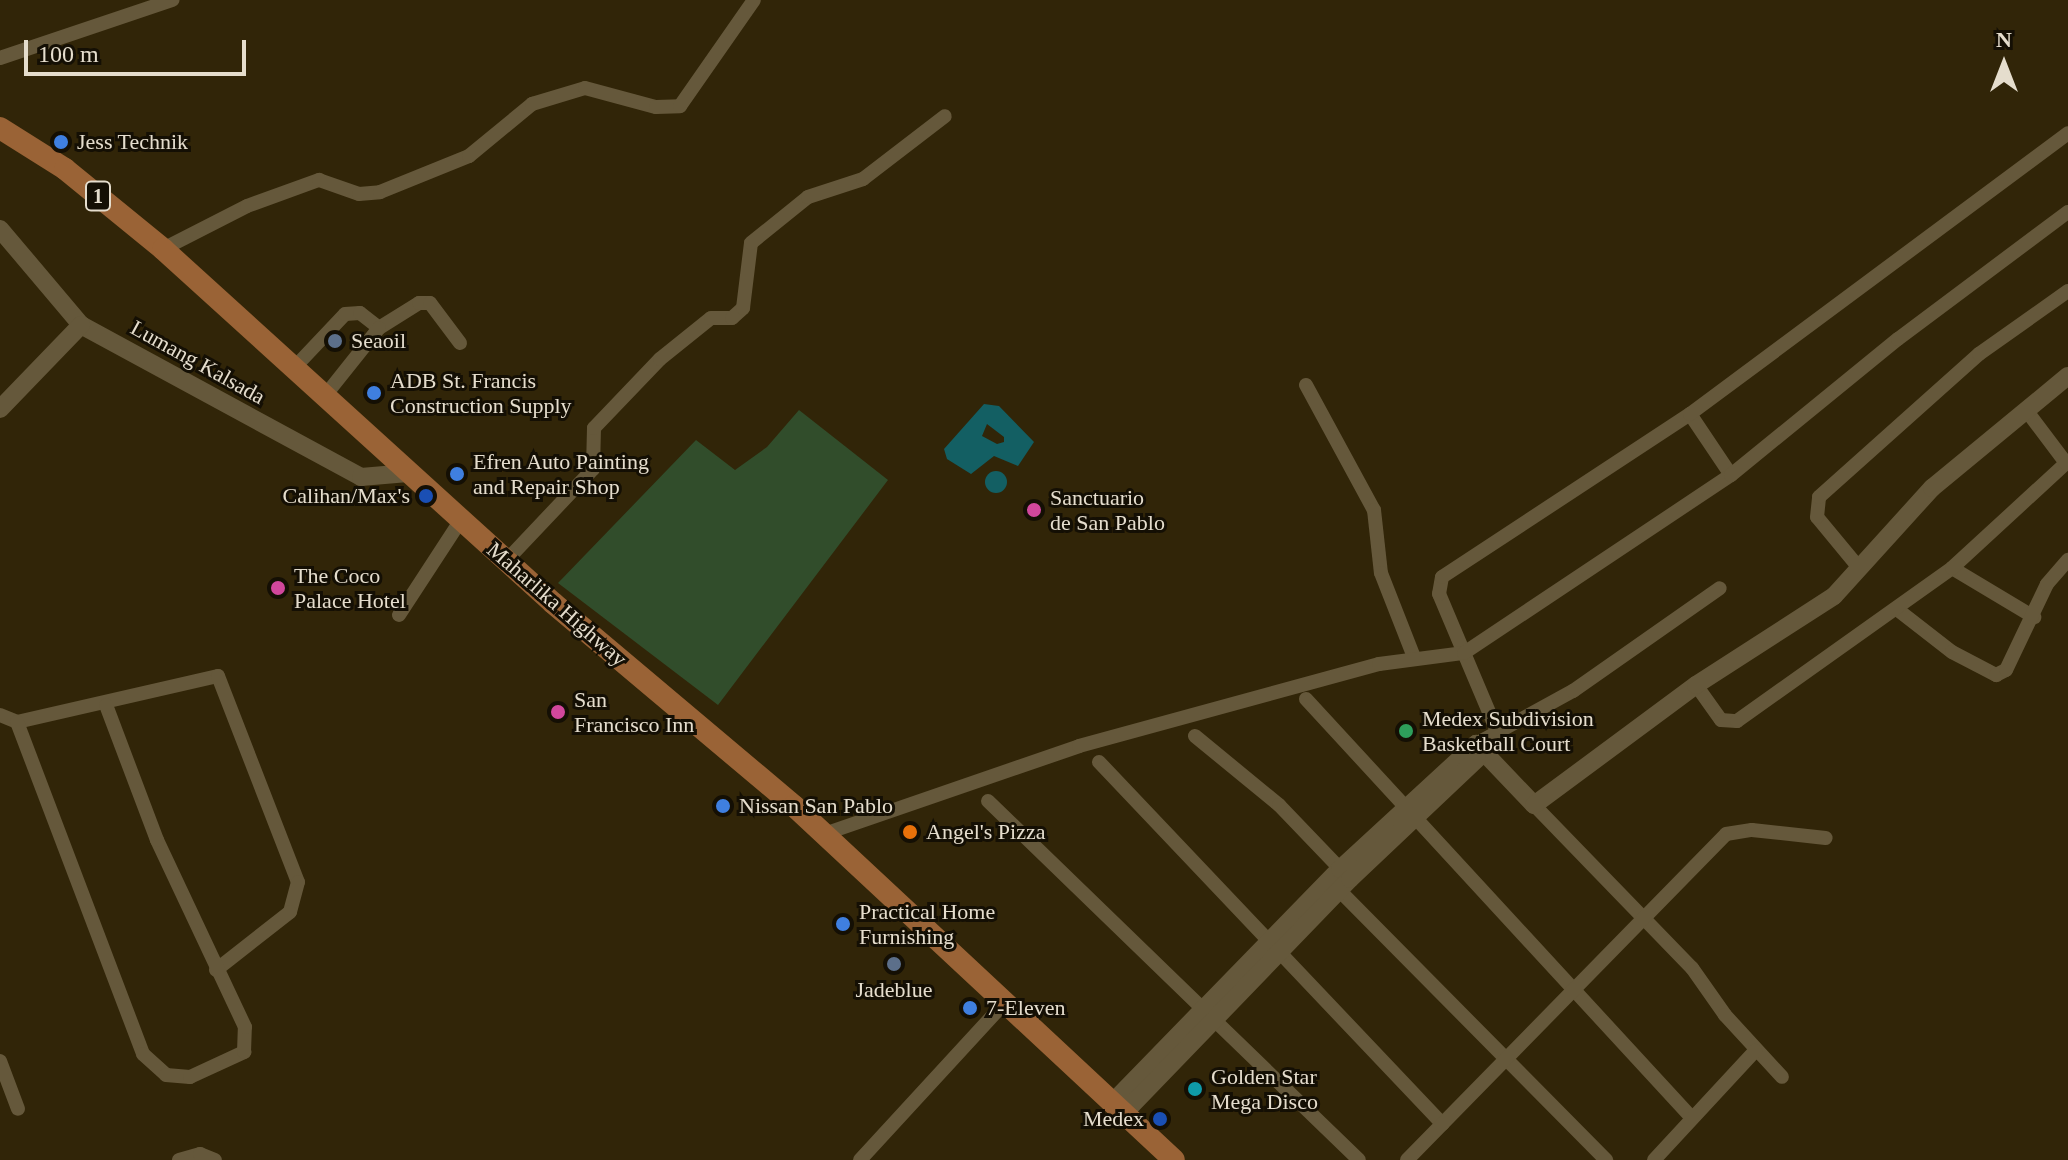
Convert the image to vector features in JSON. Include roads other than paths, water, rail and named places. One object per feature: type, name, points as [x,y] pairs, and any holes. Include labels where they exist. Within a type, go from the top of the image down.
[{"type":"main road","name":"Maharlika Highway","points":[[0,128],[65,169],[163,249],[506,561],[824,834],[1120,1105],[1174,1160]]},
{"type":"street","points":[[0,58],[172,0]]},
{"type":"street","points":[[163,249],[247,206],[319,180],[359,194],[380,192],[469,156],[532,104],[585,88],[656,107],[680,106],[754,0]]},
{"type":"street","points":[[506,561],[593,469],[594,428],[649,370],[711,318],[732,318],[743,308],[751,243],[808,197],[863,179],[945,116]]},
{"type":"street","points":[[1782,1077],[1755,1051],[1692,968],[1534,805],[1486,741],[1464,653],[1439,594],[1442,577],[1690,414],[2068,133]]},
{"type":"street","points":[[824,834],[1079,746],[1414,657],[1464,653],[1731,475],[1898,339],[2068,212]]},
{"type":"street","name":"Lumang Kalsada","points":[[0,229],[81,325],[361,477],[408,473]]},
{"type":"street","points":[[1860,569],[1817,517],[1819,497],[1979,354],[2068,291]]},
{"type":"street","points":[[324,397],[379,328],[419,303],[430,303],[460,343]]},
{"type":"street","points":[[294,368],[345,314],[360,313],[379,328]]},
{"type":"street","points":[[0,409],[81,325]]},
{"type":"street","points":[[1534,805],[1696,685],[1834,596],[1932,488],[2068,376]]},
{"type":"street","points":[[1306,385],[1374,510],[1381,573],[1414,657]]},
{"type":"street","points":[[1696,685],[1721,720],[1737,721],[1898,610],[1952,568],[2066,463],[2026,410]]},
{"type":"street","points":[[1690,414],[1731,475]]},
{"type":"street","points":[[399,615],[461,520]]},
{"type":"street","points":[[1898,610],[1952,652],[1996,675],[2006,670],[2034,617],[2047,584],[2068,560]]},
{"type":"street","points":[[1952,568],[2034,617]]},
{"type":"street","points":[[1120,1105],[1340,880],[1486,741],[1573,691],[1720,588]]},
{"type":"street","points":[[0,715],[17,722],[106,705],[218,676],[298,882],[290,912],[216,970]]},
{"type":"street","points":[[1306,699],[1691,1117]]},
{"type":"street","points":[[17,722],[143,1054],[166,1075],[190,1077],[244,1052],[245,1027],[157,840],[106,705]]},
{"type":"street","points":[[1195,736],[1279,805],[1340,880],[1507,1060],[1606,1160]]},
{"type":"street","points":[[1099,762],[1443,1124]]},
{"type":"street","points":[[988,801],[1359,1160]]},
{"type":"street","points":[[1407,1160],[1574,993],[1726,834],[1752,830],[1826,838]]},
{"type":"street","points":[[860,1160],[1007,1000]]},
{"type":"street","points":[[1654,1160],[1755,1051]]},
{"type":"street","points":[[0,1061],[18,1109]]},
{"type":"street","points":[[179,1160],[200,1154],[215,1160]]},
{"type":"water","points":[[984,404],[999,406],[1034,442],[1018,466],[994,456],[971,474],[947,459],[944,449]],"holes":[[[987,424],[1004,437],[1004,442],[997,444],[982,436]]]},
{"type":"water","points":[[996,471],[1004,474],[1007,482],[1004,490],[996,493],[988,490],[985,482],[988,474]]},
{"type":"place","name":"Jess Technik","points":[[61,142]]},
{"type":"place","name":"Seaoil","points":[[335,341]]},
{"type":"place","name":"ADB St. Francis Construction Supply","points":[[374,393]]},
{"type":"place","name":"Efren Auto Painting and Repair Shop","points":[[457,474]]},
{"type":"place","name":"Calihan/Max's","points":[[426,496]]},
{"type":"place","name":"Sanctuario de San Pablo","points":[[1034,510]]},
{"type":"place","name":"The Coco Palace Hotel","points":[[278,588]]},
{"type":"place","name":"San Francisco Inn","points":[[558,712]]},
{"type":"place","name":"Medex Subdivision Basketball Court","points":[[1406,731]]},
{"type":"place","name":"Nissan San Pablo","points":[[723,806]]},
{"type":"place","name":"Angel's Pizza","points":[[910,832]]},
{"type":"place","name":"Practical Home Furnishing","points":[[843,924]]},
{"type":"place","name":"Jadeblue","points":[[894,964]]},
{"type":"place","name":"7-Eleven","points":[[970,1008]]},
{"type":"place","name":"Golden Star Mega Disco","points":[[1195,1089]]},
{"type":"place","name":"Medex","points":[[1160,1119]]}]
